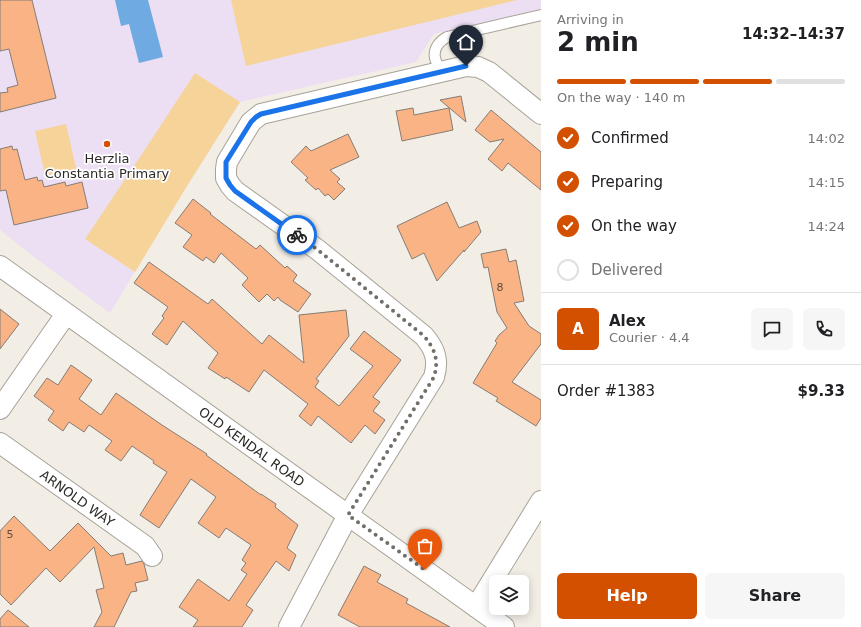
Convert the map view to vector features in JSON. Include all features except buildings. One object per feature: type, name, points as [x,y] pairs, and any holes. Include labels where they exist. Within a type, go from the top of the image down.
[{"type":"street","points":[[289,627],[348,515],[434,377],[436,357],[429,342],[424,336],[318,250],[235,191],[226,178],[226,162],[251,122],[261,114],[466,66],[478,67],[489,72],[541,114]]},
{"type":"street","name":"OLD KENDAL ROAD","points":[[0,266],[504,627]]},
{"type":"street","points":[[0,409],[66,314]]},
{"type":"street","name":"ARNOLD WAY","points":[[0,443],[145,546],[152,556]]},
{"type":"street","points":[[476,607],[541,501]]},
{"type":"lane","points":[[441,72],[434,57],[436,47],[440,41],[447,37],[541,16]]},
{"type":"shaded area","name":"Herzlia Constantia Primary","points":[[0,0],[541,0],[541,9],[434,34],[416,62],[240,102],[110,313],[0,230]]},
{"type":"shaded area","points":[[231,0],[517,0],[246,66]]},
{"type":"shaded area","points":[[195,73],[240,102],[135,272],[85,239]]},
{"type":"shaded area","points":[[66,124],[77,172],[46,179],[35,131]]},
{"type":"water","points":[[115,0],[148,0],[163,57],[139,63],[129,24],[121,26]]},
{"type":"way so far","points":[[297,235],[318,250],[424,336],[433,349],[436,357],[436,370],[434,377],[348,515],[425,570]]},
{"type":"place","name":"Herzlia Constantia Primary","points":[[107,144]]},
{"type":"route","points":[[297,235],[235,191],[226,178],[226,162],[251,122],[261,114],[466,66]]}]
